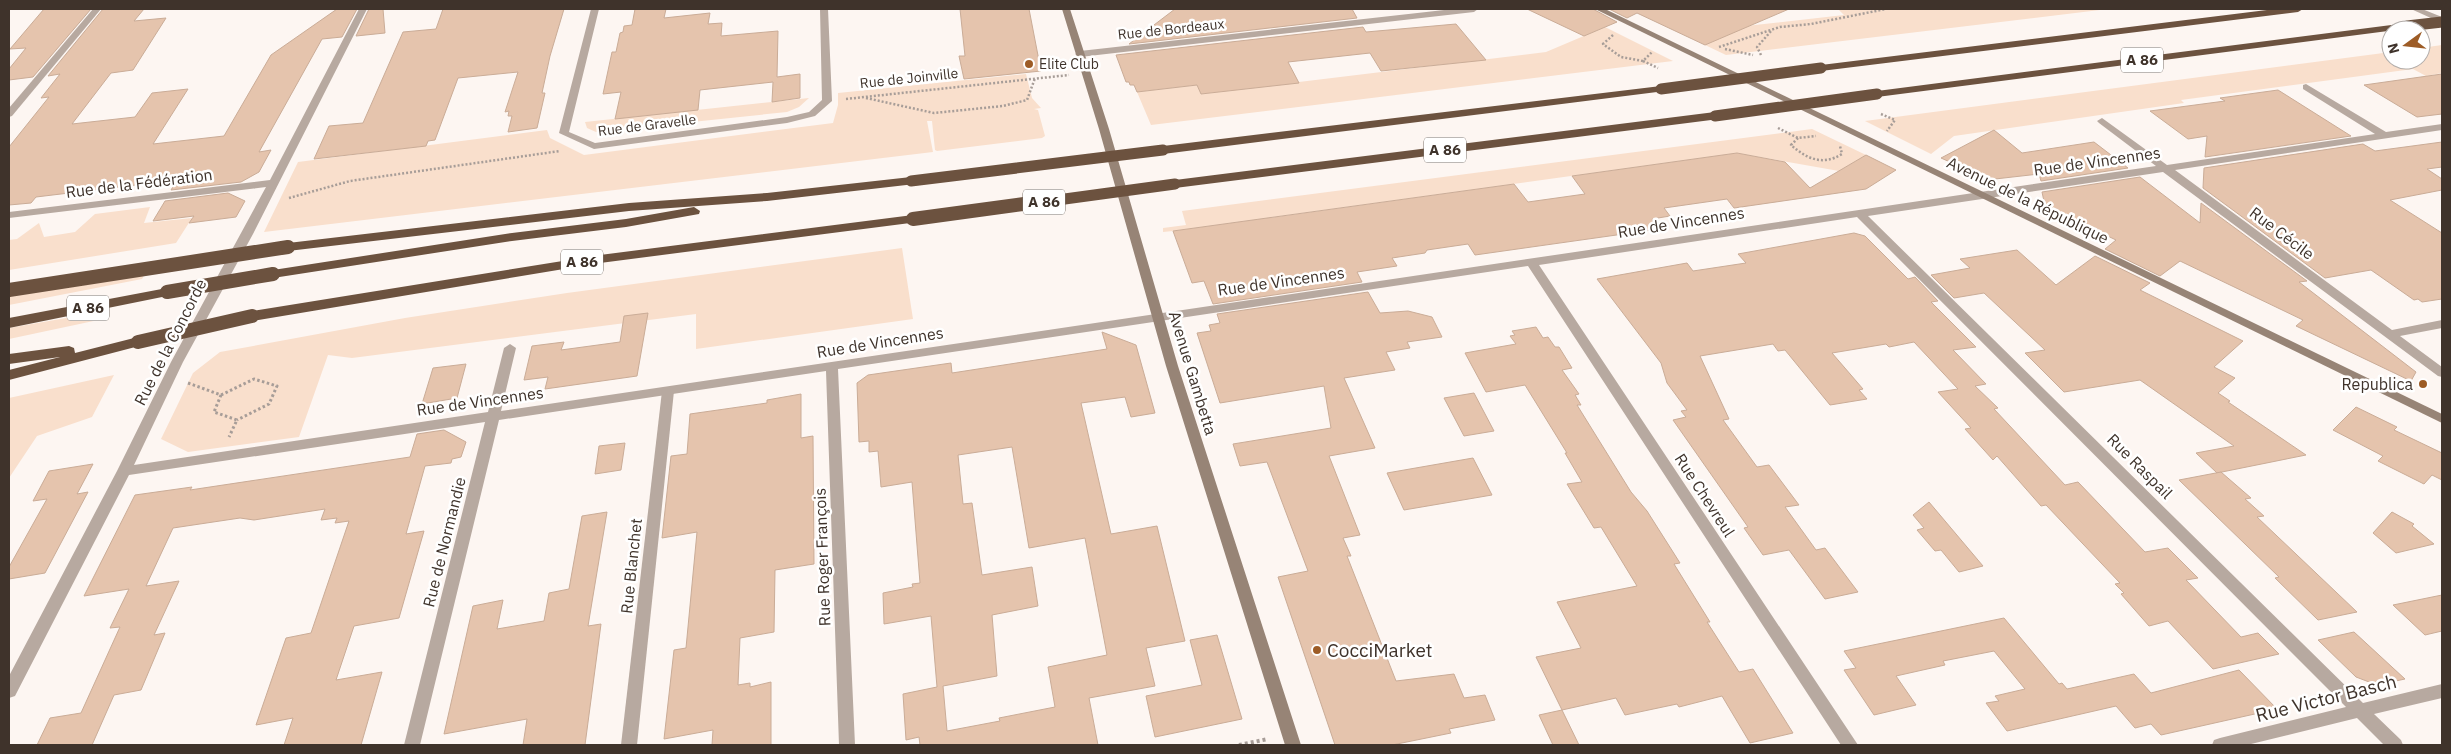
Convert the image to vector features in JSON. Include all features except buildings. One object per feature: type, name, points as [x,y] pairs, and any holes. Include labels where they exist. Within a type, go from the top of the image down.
[{"type":"highway","name":"A 86","points":[[9,323],[167,292],[273,274],[502,239],[626,223],[766,198],[911,182],[2298,9]]},
{"type":"highway","name":"A 86","points":[[9,359],[138,342],[252,316],[382,293],[600,259],[2442,21]]},
{"type":"highway","points":[[9,290],[288,247],[628,207],[766,198]]},
{"type":"highway","points":[[9,375],[138,342]]},
{"type":"street","points":[[9,114],[97,9]]},
{"type":"street","name":"Rue de la Concorde","points":[[9,691],[363,9]]},
{"type":"street","name":"Rue de Gravelle","points":[[595,9],[564,133],[594,146],[787,120],[812,114],[827,101]]},
{"type":"street","points":[[824,9],[827,101]]},
{"type":"street","name":"Avenue Gambetta","points":[[1066,9],[1087,73],[1157,316],[1292,740]]},
{"type":"street","name":"Rue de Bordeaux","points":[[1080,54],[1474,9]]},
{"type":"street","name":"Avenue de la République","points":[[1599,9],[2442,420]]},
{"type":"street","points":[[2415,9],[2442,21]]},
{"type":"street","points":[[2306,87],[2385,136]]},
{"type":"street","name":"Rue Cécile","points":[[2102,121],[2442,373]]},
{"type":"street","name":"Rue de Vincennes","points":[[124,471],[832,367],[1157,316],[1532,263],[2441,128]]},
{"type":"street","name":"Rue de la Fédération","points":[[9,215],[272,183]]},
{"type":"street","name":"Rue Raspail","points":[[1859,213],[2395,745]]},
{"type":"street","name":"Rue Chevreul","points":[[1532,263],[1850,745]]},
{"type":"street","points":[[2390,334],[2442,324]]},
{"type":"street","name":"Rue de Normandie","points":[[412,745],[510,348]]},
{"type":"street","name":"Rue Roger François","points":[[832,367],[846,745]]},
{"type":"street","name":"Rue Blanchet","points":[[629,745],[668,391]]},
{"type":"street","name":"Rue Victor Basch","points":[[2220,745],[2360,710],[2442,692]]},
{"type":"path","points":[[1761,56],[1717,47],[1780,27],[1811,24],[1886,9]]},
{"type":"path","points":[[1618,31],[1603,44],[1613,54],[1622,58],[1643,61],[1654,51]]},
{"type":"path","name":"Rue de Joinville","points":[[827,101],[1087,73]]},
{"type":"path","points":[[863,97],[934,113],[1003,106],[1027,100],[1035,78]]},
{"type":"path","points":[[1823,138],[1815,135],[1798,138],[1791,145],[1800,154],[1818,162],[1833,161],[1842,154],[1841,147],[1836,144]]},
{"type":"path","points":[[262,205],[350,181],[594,146]]},
{"type":"path","points":[[170,378],[221,395]]},
{"type":"path","points":[[220,457],[237,420],[269,404],[277,386],[254,379],[221,395],[214,412],[237,420]]},
{"type":"path","points":[[1239,745],[1292,740]]},
{"type":"shaded area","points":[[1838,9],[2108,9],[1726,55],[1705,45],[1746,26],[1844,15]]},
{"type":"shaded area","points":[[1605,27],[1673,61],[1151,125],[1137,92],[1197,85],[1201,94],[1546,52]]},
{"type":"shaded area","points":[[2442,45],[2442,73],[2426,76],[2415,70],[2431,70],[2431,47]]},
{"type":"shaded area","points":[[2381,53],[2381,70],[2406,70],[2181,100],[2184,103],[1954,136],[1931,154],[1865,121]]},
{"type":"shaded area","points":[[1026,74],[1032,98],[1041,108],[1034,109],[1038,110],[1045,136],[1042,138],[937,151],[935,150],[932,121],[927,121],[933,152],[264,232],[298,162],[547,130],[550,138],[584,155],[833,123],[838,105],[838,93]]},
{"type":"shaded area","points":[[809,98],[799,107],[787,112],[596,132],[587,128],[585,122]]},
{"type":"shaded area","points":[[1812,129],[1866,155],[1839,171],[1737,153],[1163,232],[1163,228],[1186,225],[1182,211]]},
{"type":"shaded area","points":[[150,207],[144,223],[192,218],[176,243],[9,270],[9,240],[17,239],[39,223],[44,237],[75,232],[95,214]]},
{"type":"shaded area","points":[[902,248],[913,319],[696,349],[696,314],[352,358],[328,355],[299,437],[188,452],[161,439],[193,373],[220,352],[405,318],[567,293]]},
{"type":"shaded area","points":[[145,274],[142,279],[9,305],[9,296]]},
{"type":"shaded area","points":[[106,311],[103,319],[9,339],[9,328]]},
{"type":"shaded area","points":[[114,375],[92,417],[37,436],[9,478],[9,398]]},
{"type":"place","name":"Elite Club","points":[[1029,64]]},
{"type":"place","name":"Republica","points":[[2423,384]]},
{"type":"place","name":"CocciMarket","points":[[1317,650]]}]
